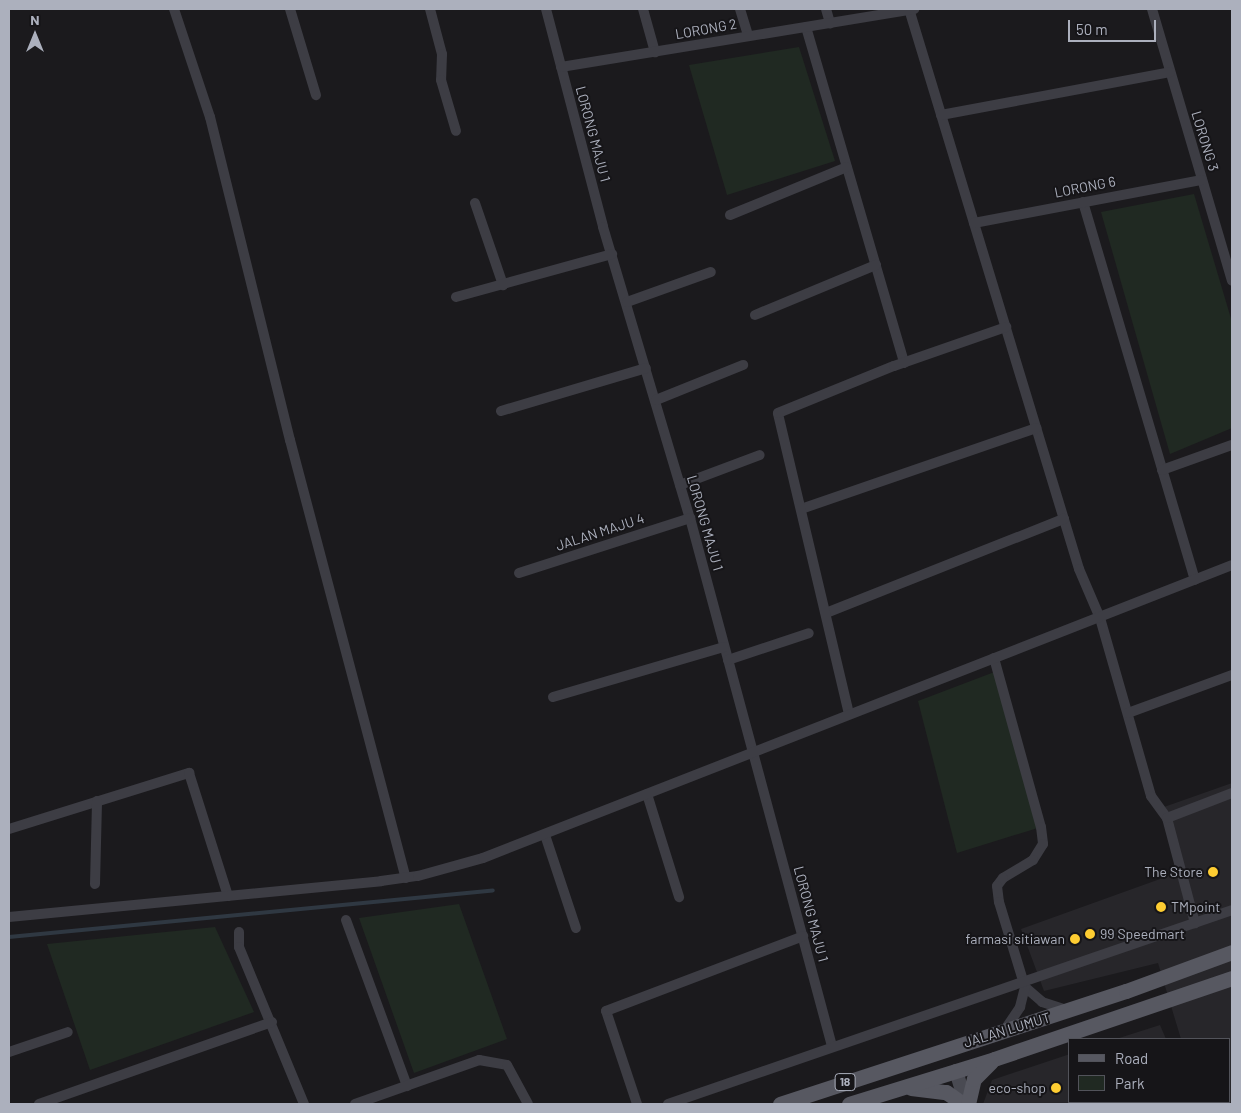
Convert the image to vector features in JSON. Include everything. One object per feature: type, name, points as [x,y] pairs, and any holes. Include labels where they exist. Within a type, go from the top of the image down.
[{"type":"main road","name":"JALAN LUMUT","points":[[780,1104],[1126,991],[1232,952]]},
{"type":"main road","points":[[1196,965],[1203,975],[1212,978],[1232,977]]},
{"type":"main road","name":"JALAN LUMUT","points":[[849,1104],[898,1087],[994,1059],[1232,977]]},
{"type":"main road","points":[[1126,991],[1154,987],[1161,989],[1169,1000]]},
{"type":"main road","points":[[910,1060],[937,1060],[956,1071],[968,1050],[985,1036]]},
{"type":"main road","points":[[898,1087],[936,1089],[965,1104],[974,1079],[994,1059]]},
{"type":"street","points":[[174,9],[210,117],[290,440],[406,878]]},
{"type":"street","points":[[290,9],[316,96]]},
{"type":"street","points":[[430,9],[442,54],[441,80],[456,131]]},
{"type":"street","name":"LORONG MAJU 1","points":[[546,9],[612,254],[690,518],[832,1046]]},
{"type":"street","points":[[643,9],[655,52]]},
{"type":"street","points":[[740,9],[748,36]]},
{"type":"street","points":[[826,9],[830,23]]},
{"type":"street","points":[[911,9],[941,115],[1079,569],[1100,618],[1151,796],[1167,818],[1195,923]]},
{"type":"street","name":"LORONG 2","points":[[561,67],[911,9]]},
{"type":"street","name":"LORONG 3","points":[[1152,9],[1232,280]]},
{"type":"street","points":[[806,27],[904,362]]},
{"type":"street","points":[[941,115],[1170,72]]},
{"type":"street","points":[[730,215],[847,167]]},
{"type":"street","name":"LORONG 6","points":[[974,222],[1202,180]]},
{"type":"street","points":[[475,202],[503,285]]},
{"type":"street","points":[[1083,202],[1195,580]]},
{"type":"street","points":[[456,298],[612,254]]},
{"type":"street","points":[[755,315],[876,265]]},
{"type":"street","points":[[627,302],[711,272]]},
{"type":"street","points":[[849,714],[778,413],[904,362],[1006,327]]},
{"type":"street","points":[[656,400],[743,365]]},
{"type":"street","points":[[501,411],[646,368]]},
{"type":"street","points":[[801,509],[1036,428]]},
{"type":"street","points":[[1162,470],[1232,445]]},
{"type":"street","points":[[680,485],[760,455]]},
{"type":"street","name":"JALAN MAJU 4","points":[[519,573],[690,518]]},
{"type":"street","points":[[826,613],[1064,519]]},
{"type":"street","points":[[9,917],[406,878],[483,858],[1232,565]]},
{"type":"street","points":[[728,660],[809,633]]},
{"type":"street","points":[[552,697],[724,646]]},
{"type":"street","points":[[994,658],[1041,826],[1043,844],[1040,852],[1033,860],[1003,878],[997,886],[1006,927],[1024,984],[1020,1007],[1004,1032]]},
{"type":"street","points":[[1128,713],[1232,675]]},
{"type":"street","points":[[9,829],[189,773],[228,896]]},
{"type":"street","points":[[1167,818],[1232,793]]},
{"type":"street","points":[[647,794],[679,897]]},
{"type":"street","points":[[95,884],[97,802]]},
{"type":"street","points":[[545,835],[576,928]]},
{"type":"street","points":[[668,1104],[832,1046],[1024,984],[1232,910]]},
{"type":"street","points":[[346,920],[407,1086]]},
{"type":"street","points":[[239,932],[239,947],[272,1022],[304,1104]]},
{"type":"street","points":[[636,1104],[606,1011],[803,936]]},
{"type":"street","points":[[1024,984],[1042,1002],[1068,1010]]},
{"type":"street","points":[[39,1104],[272,1022]]},
{"type":"street","points":[[9,1052],[68,1032]]},
{"type":"street","points":[[355,1104],[479,1060],[507,1065],[528,1104]]},
{"type":"street","points":[[956,1071],[965,1104]]},
{"type":"shaded area","points":[[1232,783],[1232,1104],[1200,1103],[1231,1103],[1231,1038],[1181,1038],[1158,963],[1044,991],[1021,929],[1185,870],[1164,807]]},
{"type":"shaded area","points":[[1160,1025],[1166,1038],[1119,1038]]},
{"type":"shaded area","points":[[1068,1055],[1068,1103],[1189,1104],[983,1104],[992,1080]]},
{"type":"green space","points":[[799,47],[835,161],[727,195],[689,65]]},
{"type":"green space","points":[[1194,194],[1232,322],[1232,428],[1170,454],[1101,212]]},
{"type":"green space","points":[[997,671],[1041,827],[957,853],[918,701]]},
{"type":"green space","points":[[459,904],[507,1039],[414,1073],[359,918]]},
{"type":"green space","points":[[215,927],[254,1012],[90,1070],[47,944]]},
{"type":"waterway","points":[[9,937],[493,890]]},
{"type":"place","name":"The Store","points":[[1213,872]]},
{"type":"place","name":"TMpoint","points":[[1161,907]]},
{"type":"place","name":"99 Speedmart","points":[[1090,934]]},
{"type":"place","name":"farmasi sitiawan","points":[[1075,939]]},
{"type":"place","name":"eco-shop","points":[[1056,1088]]}]
